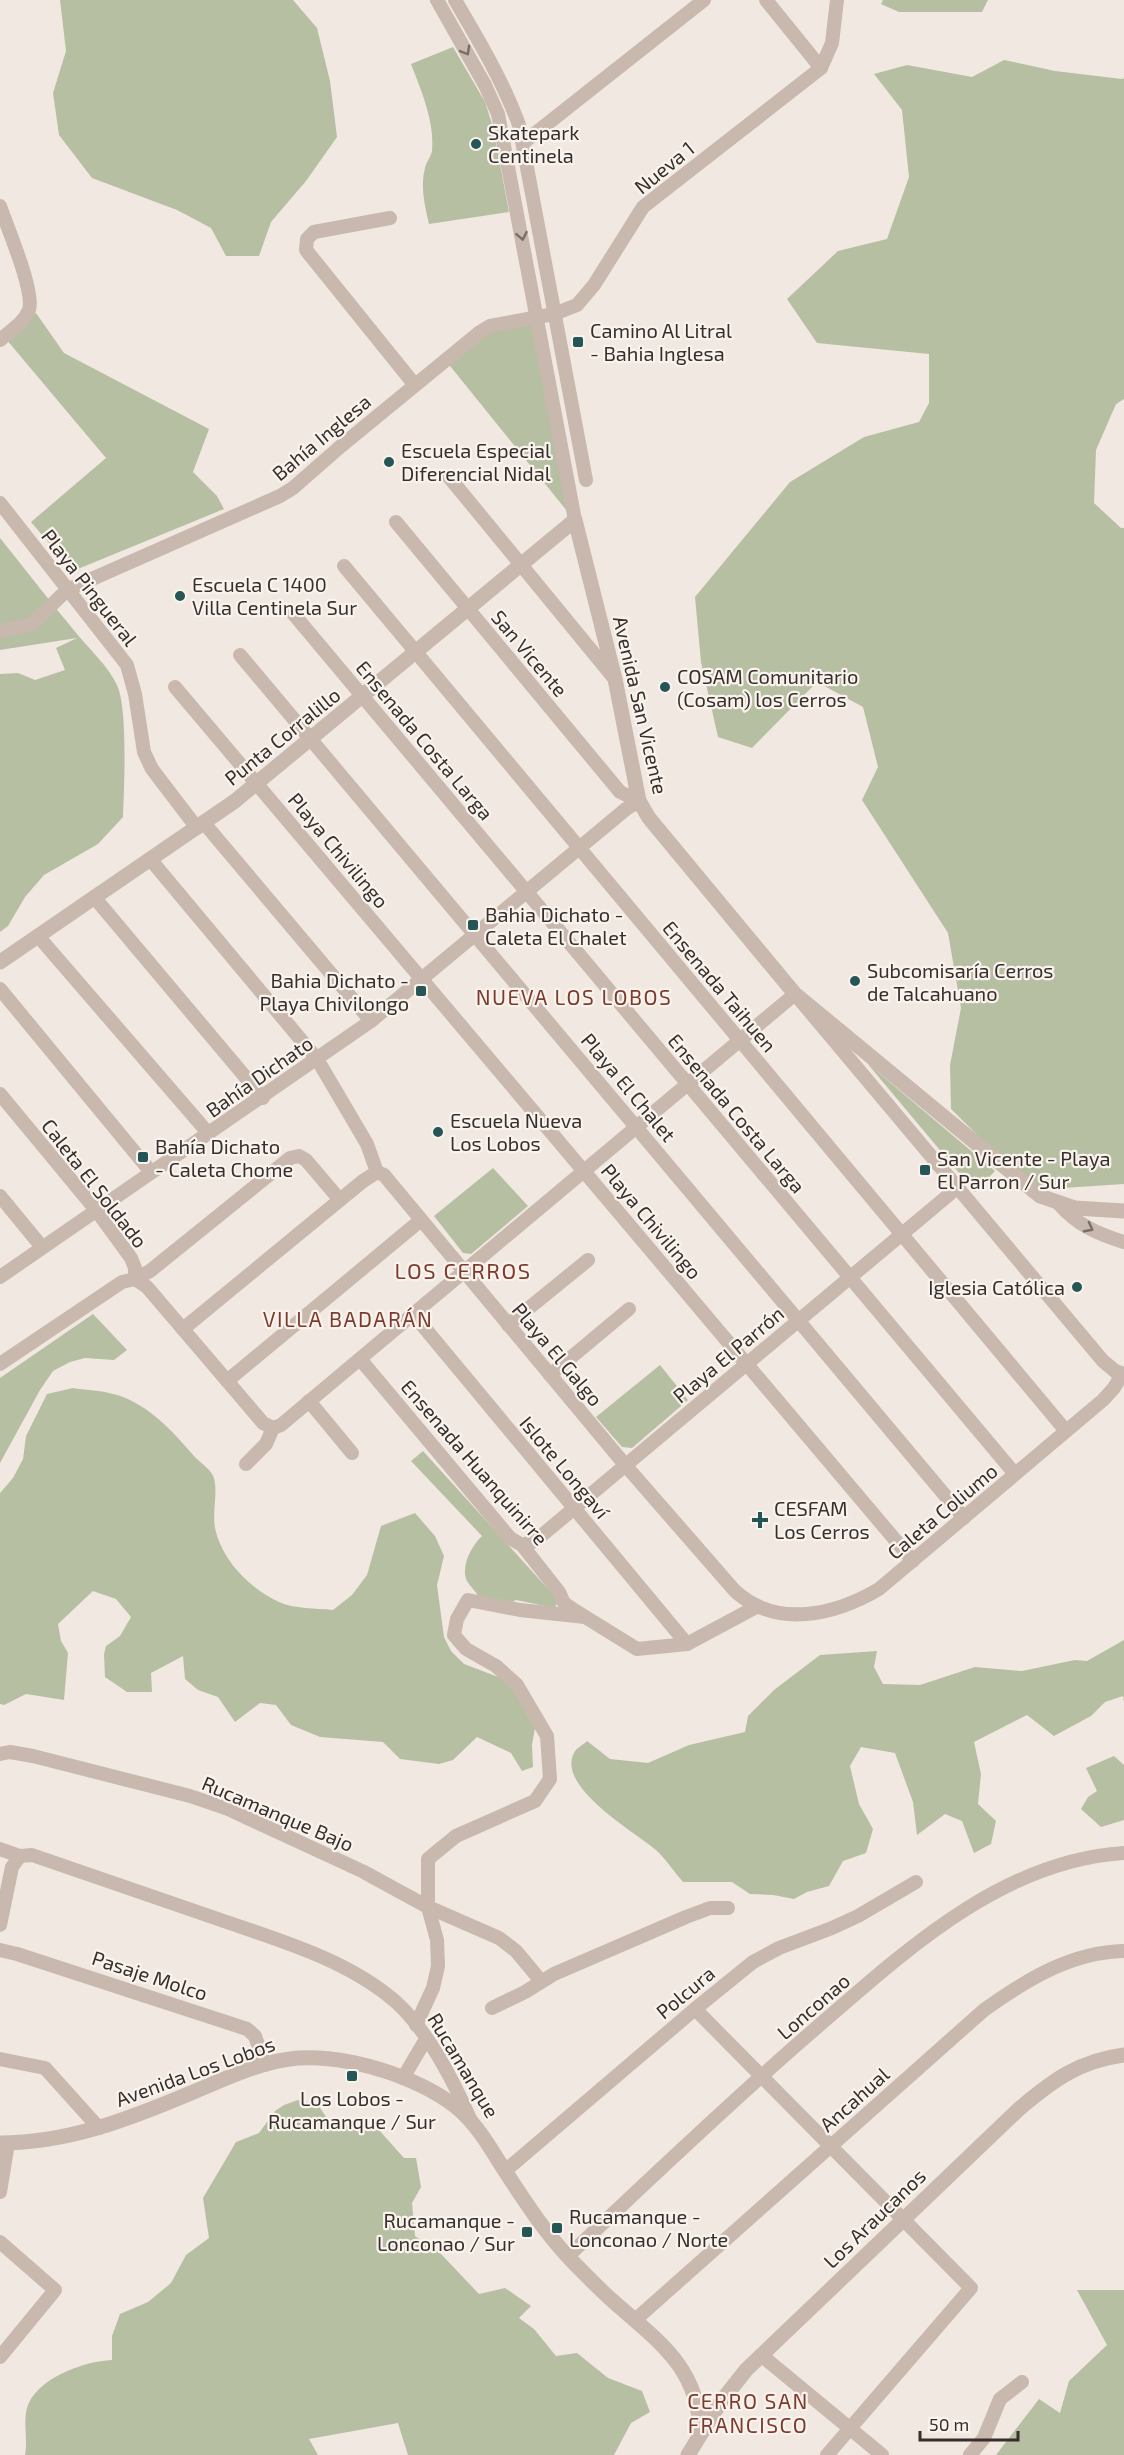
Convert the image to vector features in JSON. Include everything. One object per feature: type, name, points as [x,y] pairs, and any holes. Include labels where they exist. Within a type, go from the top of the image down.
[{"type":"street","name":"Avenida San Vicente","points":[[437,0],[485,85],[498,114],[575,520],[615,679],[639,801],[650,818],[795,994],[1103,1361],[1115,1371],[1123,1374]]},
{"type":"street","points":[[455,0],[511,103],[523,143],[586,480]]},
{"type":"street","points":[[523,143],[704,0]]},
{"type":"street","points":[[766,0],[821,68],[832,43],[837,0]]},
{"type":"street","name":"Nueva 1","points":[[554,314],[577,305],[584,299],[643,207],[821,68]]},
{"type":"street","points":[[0,206],[30,297],[30,307],[23,321],[0,340]]},
{"type":"street","points":[[390,218],[315,232],[307,239],[306,250],[414,384]]},
{"type":"street","name":"Bahía Inglesa","points":[[67,590],[280,496],[293,488],[464,343],[490,326],[554,314]]},
{"type":"street","points":[[448,477],[615,679]]},
{"type":"street","name":"Playa Pingueral","points":[[0,503],[127,665],[135,694],[144,752],[152,769],[371,1021]]},
{"type":"street","name":"Punta Corralillo","points":[[0,963],[257,784],[575,520]]},
{"type":"street","name":"San Vicente","points":[[396,522],[620,792],[639,801]]},
{"type":"street","name":"Ensenada Taihuen","points":[[344,566],[1066,1431]]},
{"type":"street","points":[[0,631],[32,624],[67,590]]},
{"type":"street","name":"Ensenada Costa Larga","points":[[291,611],[1015,1474]]},
{"type":"street","name":"Playa El Chalet","points":[[240,654],[964,1518]]},
{"type":"street","name":"Playa Chivilingo","points":[[175,687],[913,1561]]},
{"type":"street","name":"Bahía Dichato","points":[[0,1277],[263,1098],[371,1021],[626,809],[639,801]]},
{"type":"street","name":"Playa El Galgo","points":[[150,860],[317,1059],[367,1144],[377,1172],[384,1175],[626,1466],[735,1591],[756,1608]]},
{"type":"street","points":[[94,897],[263,1098]]},
{"type":"street","points":[[38,936],[209,1134]]},
{"type":"street","points":[[0,989],[152,1172]]},
{"type":"street","points":[[246,1464],[266,1444],[273,1428],[281,1425],[795,994],[1040,1196],[1059,1204],[1090,1211],[1124,1212]]},
{"type":"street","name":"Caleta El Soldado","points":[[0,1094],[96,1210],[130,1258],[135,1268],[135,1279],[147,1287],[263,1423],[273,1428]]},
{"type":"street","points":[[0,1364],[122,1282],[135,1279],[150,1271],[294,1156],[306,1160],[340,1200]]},
{"type":"street","points":[[183,1329],[377,1172]]},
{"type":"street","name":"Playa El Parrón","points":[[522,1545],[535,1541],[574,1509],[957,1188]]},
{"type":"street","points":[[0,1196],[42,1247]]},
{"type":"street","points":[[1059,1204],[1085,1227],[1124,1242]]},
{"type":"street","points":[[227,1381],[421,1220]]},
{"type":"street","points":[[508,1324],[588,1260]]},
{"type":"street","points":[[550,1375],[629,1309]]},
{"type":"street","name":"Islote Longaví","points":[[413,1314],[687,1644]]},
{"type":"street","name":"Ensenada Huanquinirre","points":[[360,1359],[510,1538],[522,1545],[559,1592],[564,1603],[637,1649],[687,1644]]},
{"type":"street","name":"Caleta Coliumo","points":[[756,1608],[782,1614],[809,1614],[861,1600],[879,1589],[1109,1394],[1123,1374]]},
{"type":"street","points":[[309,1401],[352,1453]]},
{"type":"street","points":[[416,2025],[433,1988],[438,1966],[437,1940],[428,1907],[428,1858],[456,1836],[535,1801],[550,1779],[547,1736],[517,1685],[496,1666],[466,1649],[454,1635],[457,1618],[468,1600],[520,1610],[585,1617]]},
{"type":"street","points":[[687,1644],[756,1608]]},
{"type":"street","name":"Rucamanque Bajo","points":[[0,1754],[10,1752],[33,1756],[206,1801],[315,1848],[428,1907]]},
{"type":"street","name":"Rucamanque","points":[[0,1849],[21,1856],[32,1855],[313,1954],[379,1989],[396,2002],[426,2039],[463,2102],[472,2123],[538,2220],[568,2256],[668,2350],[682,2367],[695,2397],[700,2432]]},
{"type":"street","name":"Lonconao","points":[[568,2256],[762,2076],[902,1956],[983,1900],[1025,1877],[1054,1865],[1090,1857],[1124,1853]]},
{"type":"street","points":[[0,1925],[12,1867],[21,1856]]},
{"type":"street","name":"Polcura","points":[[505,2171],[741,1971],[766,1954],[832,1928],[887,1900],[916,1882]]},
{"type":"street","points":[[428,1907],[487,1932],[508,1944],[541,1981]]},
{"type":"street","points":[[492,2008],[518,1996],[541,1981],[704,1909],[728,1908]]},
{"type":"street","name":"Pasaje Molco","points":[[0,1950],[247,2028],[255,2036],[265,2065]]},
{"type":"street","name":"Ancahual","points":[[635,2320],[968,2023],[1001,1998],[1035,1977],[1071,1960],[1101,1953],[1124,1951]]},
{"type":"street","points":[[695,2008],[904,2217],[971,2288],[827,2455]]},
{"type":"street","points":[[403,2078],[426,2039]]},
{"type":"street","name":"Los Araucanos","points":[[688,2455],[700,2432],[732,2386],[761,2355],[1019,2109],[1046,2086],[1080,2065],[1124,2055]]},
{"type":"street","points":[[0,2058],[41,2067],[48,2071],[99,2128]]},
{"type":"street","name":"Avenida Los Lobos","points":[[4,2143],[53,2139],[99,2128],[265,2065],[297,2058],[330,2059],[362,2065],[403,2078],[442,2097],[472,2123]]},
{"type":"street","points":[[0,2192],[4,2143]]},
{"type":"street","points":[[0,2242],[55,2290],[0,2357]]},
{"type":"street","points":[[761,2355],[882,2455]]},
{"type":"street","points":[[970,2455],[984,2438],[1000,2399],[1023,2382]]},
{"type":"green space","points":[[60,0],[293,0],[317,28],[330,81],[337,137],[306,181],[271,222],[259,256],[226,256],[211,228],[177,210],[92,178],[59,135],[53,93],[66,51]]},
{"type":"green space","points":[[883,0],[988,0],[982,12],[899,12],[881,4]]},
{"type":"green space","points":[[453,47],[485,102],[493,127],[509,212],[429,224],[423,182],[432,151],[431,129],[426,106],[411,64]]},
{"type":"green space","points":[[1004,60],[1055,71],[1124,78],[1124,399],[1116,404],[1096,450],[1094,503],[1121,528],[1124,528],[1124,1184],[1033,1190],[951,1109],[950,1065],[961,1008],[948,933],[862,800],[878,767],[863,707],[817,682],[752,748],[718,737],[701,662],[695,597],[790,482],[864,437],[919,422],[929,403],[929,354],[817,343],[787,299],[838,251],[887,239],[909,177],[902,110],[874,74],[907,65],[972,77]]},
{"type":"green space","points":[[36,313],[64,353],[209,429],[193,472],[217,496],[224,509],[73,571],[31,522],[106,458],[6,339]]},
{"type":"green space","points":[[532,321],[567,511],[446,361],[491,328]]},
{"type":"green space","points":[[0,538],[113,678],[117,685],[123,712],[124,749],[123,817],[98,844],[44,875],[25,897],[8,926],[0,932],[0,674],[18,673],[35,680],[65,670],[56,648],[77,638],[0,650]]},
{"type":"green space","points":[[867,1063],[995,1171],[975,1192]]},
{"type":"green space","points":[[493,1168],[528,1206],[471,1254],[463,1253],[434,1216]]},
{"type":"green space","points":[[93,1314],[127,1350],[114,1360],[85,1358],[70,1362],[53,1371],[0,1463],[0,1378]]},
{"type":"green space","points":[[660,1365],[688,1400],[632,1448],[622,1447],[596,1417]]},
{"type":"green space","points":[[73,1388],[105,1392],[134,1402],[176,1435],[214,1478],[215,1528],[230,1562],[247,1581],[279,1602],[298,1607],[333,1610],[352,1595],[367,1575],[381,1526],[415,1513],[435,1536],[444,1556],[437,1585],[444,1637],[451,1651],[464,1664],[522,1686],[535,1728],[532,1745],[533,1767],[522,1771],[511,1753],[477,1737],[453,1760],[439,1764],[400,1759],[383,1742],[320,1737],[291,1725],[276,1705],[260,1703],[235,1722],[218,1697],[198,1690],[185,1679],[183,1656],[151,1673],[152,1692],[127,1692],[105,1677],[104,1654],[106,1646],[120,1636],[131,1617],[116,1599],[93,1591],[58,1624],[61,1641],[68,1653],[64,1700],[26,1694],[4,1705],[0,1704],[0,1493],[13,1478],[23,1459],[26,1436],[47,1394]]},
{"type":"green space","points":[[423,1451],[558,1600],[555,1608],[516,1600],[512,1602],[479,1597],[467,1581],[465,1569],[474,1545],[482,1536],[411,1461]]},
{"type":"green space","points":[[1124,1640],[1124,1702],[1123,1696],[1105,1702],[1091,1716],[1054,1736],[1027,1715],[974,1742],[981,1774],[978,1804],[996,1821],[991,1844],[974,1853],[962,1821],[945,1814],[917,1835],[913,1802],[895,1753],[861,1747],[850,1766],[859,1804],[873,1829],[866,1853],[843,1861],[829,1886],[807,1892],[794,1899],[750,1894],[732,1882],[683,1882],[656,1850],[586,1794],[576,1780],[571,1766],[575,1751],[587,1741],[610,1759],[648,1763],[689,1745],[745,1732],[748,1716],[774,1690],[820,1655],[877,1651],[874,1667],[883,1684],[920,1685],[975,1667],[1022,1671],[1075,1660],[1087,1661]]},
{"type":"green space","points":[[1114,1756],[1124,1765],[1124,1820],[1101,1827],[1081,1809],[1088,1797],[1097,1791],[1086,1768]]},
{"type":"green space","points":[[298,2100],[318,2105],[329,2121],[379,2130],[404,2158],[416,2158],[421,2187],[412,2203],[415,2236],[441,2254],[479,2294],[505,2288],[531,2306],[519,2318],[534,2329],[556,2356],[577,2353],[608,2378],[642,2391],[650,2412],[631,2423],[614,2455],[408,2455],[398,2423],[309,2439],[318,2455],[25,2455],[26,2414],[32,2398],[50,2380],[62,2374],[88,2364],[112,2360],[112,2336],[120,2314],[148,2302],[171,2283],[186,2255],[209,2238],[203,2198],[236,2142],[259,2133],[275,2111]]},
{"type":"green space","points":[[1077,2290],[1124,2290],[1124,2455],[996,2455],[1039,2399],[1060,2413],[1069,2381],[1107,2345]]},
{"type":"place","name":"Skatepark Centinela","points":[[476,144]]},
{"type":"place","name":"Camino Al Litral - Bahia Inglesa","points":[[578,342]]},
{"type":"place","name":"Escuela Especial Diferencial Nidal","points":[[389,462]]},
{"type":"place","name":"Escuela C 1400 Villa Centinela Sur","points":[[180,596]]},
{"type":"place","name":"COSAM Comunitario (Cosam) los Cerros","points":[[665,687]]},
{"type":"place","name":"Bahia Dichato - Caleta El Chalet","points":[[473,925]]},
{"type":"place","name":"Subcomisaría Cerros de Talcahuano","points":[[855,981]]},
{"type":"place","name":"Bahia Dichato - Playa Chivilongo","points":[[421,991]]},
{"type":"place","name":"Escuela Nueva Los Lobos","points":[[438,1132]]},
{"type":"place","name":"Bahía Dichato - Caleta Chome","points":[[143,1157]]},
{"type":"place","name":"San Vicente - Playa El Parron / Sur","points":[[925,1170]]},
{"type":"place","name":"Iglesia Católica","points":[[1077,1287]]},
{"type":"place","name":"CESFAM Los Cerros","points":[[760,1520]]},
{"type":"place","name":"Los Lobos - Rucamanque / Sur","points":[[352,2076]]},
{"type":"place","name":"Rucamanque - Lonconao / Norte","points":[[557,2228]]},
{"type":"place","name":"Rucamanque - Lonconao / Sur","points":[[527,2232]]},
{"type":"district","name":"NUEVA LOS LOBOS","points":[[574,996]]},
{"type":"district","name":"LOS CERROS","points":[[463,1270]]},
{"type":"district","name":"VILLA BADARÁN","points":[[348,1318]]},
{"type":"district","name":"CERRO SAN FRANCISCO","points":[[748,2412]]}]
